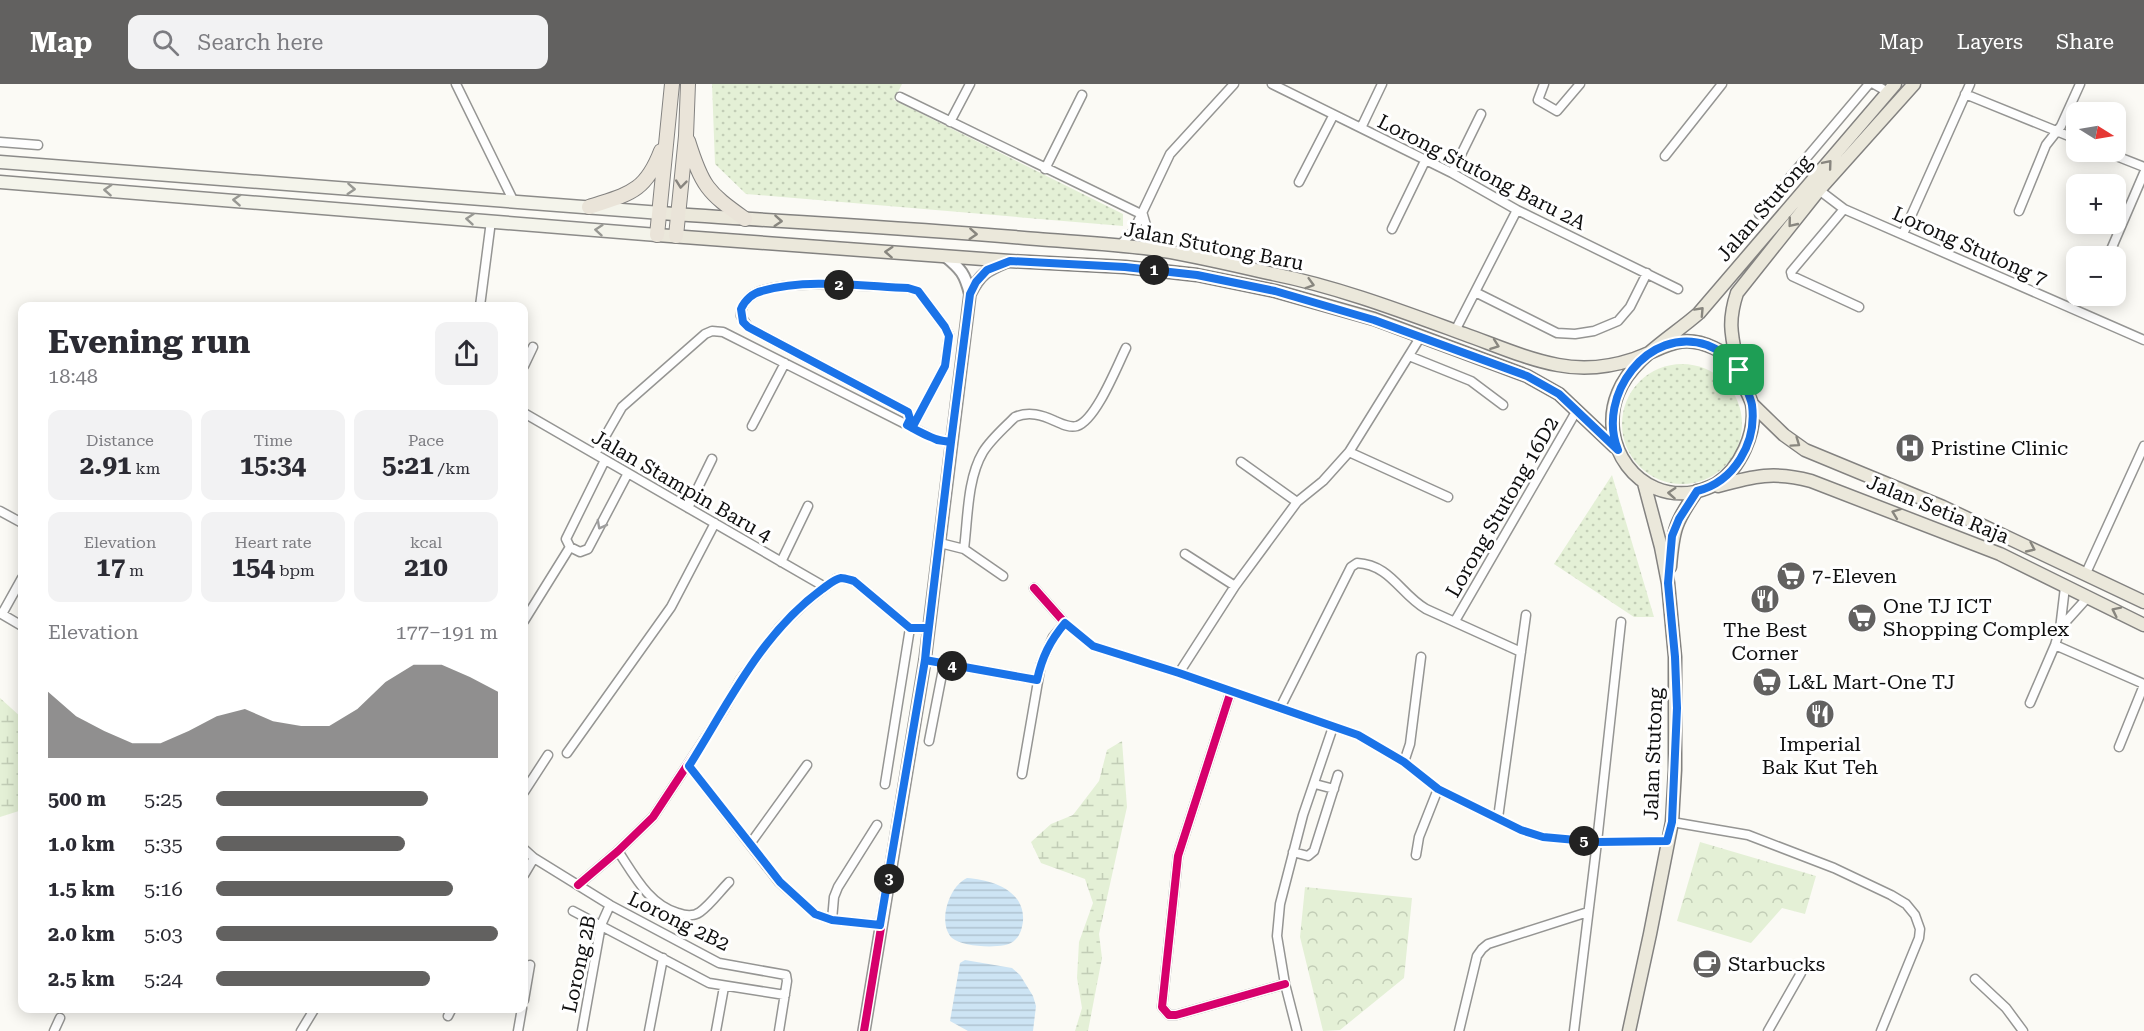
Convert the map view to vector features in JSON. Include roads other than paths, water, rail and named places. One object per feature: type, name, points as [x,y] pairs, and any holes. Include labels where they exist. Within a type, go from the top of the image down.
[{"type":"highway","points":[[657,235],[661,213],[672,84]]},
{"type":"highway","points":[[676,236],[686,136],[688,84]]},
{"type":"highway","points":[[589,207],[628,193],[645,183],[653,171],[667,134]]},
{"type":"highway","points":[[686,136],[696,167],[705,185],[714,197],[745,219]]},
{"type":"main road","name":"Jalan Stutong","points":[[1739,370],[1730,326],[1731,312],[1737,293],[1819,190],[1914,84]]},
{"type":"main road","name":"Jalan Stutong","points":[[1656,349],[1699,313],[1892,88]]},
{"type":"main road","points":[[0,162],[661,213]]},
{"type":"main road","points":[[0,182],[657,235]]},
{"type":"main road","name":"Jalan Stutong Baru","points":[[661,213],[978,234],[1152,249],[1279,275],[1369,301],[1523,355],[1563,366],[1596,368],[1634,359],[1656,349]]},
{"type":"main road","name":"Jalan Stutong Baru","points":[[657,235],[1010,261],[1125,267],[1197,275],[1275,291],[1351,312],[1527,376],[1559,394],[1618,450]]},
{"type":"main road","points":[[1677,341],[1692,341],[1715,348],[1727,356],[1739,370],[1752,404],[1749,435],[1742,457],[1726,477],[1702,490],[1667,493],[1660,492],[1644,483],[1618,450],[1613,437],[1612,425],[1616,397],[1631,369],[1656,349],[1677,341]]},
{"type":"main road","name":"Jalan Setia Raja","points":[[1752,404],[1784,435],[1805,450],[1943,507],[2144,602]]},
{"type":"main road","name":"Jalan Setia Raja","points":[[1702,490],[1762,475],[1798,477],[2000,554],[2144,625]]},
{"type":"main road","points":[[1644,483],[1659,537],[1668,583]]},
{"type":"main road","points":[[1668,583],[1672,536],[1679,519],[1702,490]]},
{"type":"main road","name":"Jalan Stutong","points":[[1629,1031],[1672,822],[1677,708],[1668,583]]},
{"type":"street","points":[[456,84],[514,202]]},
{"type":"street","points":[[950,122],[970,84]]},
{"type":"street","points":[[1114,246],[1121,244],[1133,232],[1170,154],[1234,84]]},
{"type":"street","name":"Lorong Stutong Baru 2A","points":[[1272,84],[1332,116],[1452,173],[1517,210],[1678,289]]},
{"type":"street","points":[[1361,128],[1382,84]]},
{"type":"street","points":[[1544,84],[1538,100],[1557,111],[1580,84]]},
{"type":"street","points":[[1665,156],[1722,84]]},
{"type":"street","points":[[1759,214],[1869,84]]},
{"type":"street","points":[[1874,84],[1892,88]]},
{"type":"street","points":[[1903,234],[1970,84]]},
{"type":"street","points":[[2019,212],[2046,145],[2061,126],[2080,84]]},
{"type":"street","points":[[1965,94],[2066,135]]},
{"type":"street","points":[[1045,169],[1082,95]]},
{"type":"street","points":[[900,97],[1143,215]]},
{"type":"street","points":[[1452,173],[1481,114]]},
{"type":"street","points":[[1299,183],[1332,116]]},
{"type":"street","points":[[0,142],[38,145]]},
{"type":"street","points":[[2126,160],[2144,167]]},
{"type":"street","points":[[1392,229],[1425,161]]},
{"type":"street","points":[[2113,246],[2144,173]]},
{"type":"street","name":"Lorong Stutong 7","points":[[1819,190],[1844,208],[2144,340]]},
{"type":"street","points":[[1844,208],[1791,272],[1792,276],[1859,307]]},
{"type":"street","points":[[1455,331],[1517,210]]},
{"type":"street","points":[[1143,215],[1152,249]]},
{"type":"street","points":[[481,302],[491,221]]},
{"type":"street","points":[[945,256],[966,276],[970,294]]},
{"type":"street","points":[[864,1031],[925,660],[970,294],[976,282],[987,270],[1010,261]]},
{"type":"street","points":[[1475,292],[1557,333],[1575,334],[1594,331],[1618,321],[1630,307],[1647,273]]},
{"type":"street","points":[[803,285],[908,288],[918,291],[945,327],[949,336],[945,366],[909,426],[908,412],[748,327],[741,316],[744,303],[761,291],[803,285]]},
{"type":"street","points":[[595,454],[622,407],[698,340],[712,331],[723,332],[937,440],[951,442]]},
{"type":"street","points":[[1179,673],[1236,586],[1297,502],[1323,481],[1349,452],[1421,336]]},
{"type":"street","points":[[528,358],[533,347]]},
{"type":"street","points":[[964,549],[971,488],[978,463],[990,442],[1021,414],[1044,416],[1068,426],[1077,426],[1099,402],[1126,348]]},
{"type":"street","points":[[1408,356],[1470,381],[1503,405]]},
{"type":"street","points":[[752,426],[784,363]]},
{"type":"street","name":"Lorong Stutong 16D2","points":[[1455,621],[1577,410]]},
{"type":"street","name":"Jalan Stampin Baru 4","points":[[528,415],[825,587]]},
{"type":"street","points":[[2086,573],[2144,446]]},
{"type":"street","points":[[1349,452],[1448,497]]},
{"type":"street","points":[[688,508],[712,459]]},
{"type":"street","points":[[605,460],[566,539],[570,547],[580,552],[588,549],[628,473]]},
{"type":"street","points":[[1241,462],[1297,502]]},
{"type":"street","points":[[781,562],[808,506]]},
{"type":"street","points":[[0,511],[18,522]]},
{"type":"street","points":[[567,753],[671,607],[715,523]]},
{"type":"street","points":[[940,543],[964,549],[1003,576]]},
{"type":"street","points":[[528,615],[570,547]]},
{"type":"street","points":[[1185,554],[1236,586]]},
{"type":"street","points":[[1280,708],[1351,567],[1357,563],[1385,572],[1398,582],[1413,601],[1521,652]]},
{"type":"street","points":[[578,885],[653,817],[689,766],[740,680],[779,628],[825,587],[841,578],[854,581],[910,628],[928,628]]},
{"type":"street","points":[[18,585],[1,613],[18,624]]},
{"type":"street","points":[[2030,703],[2060,629],[2065,586]]},
{"type":"street","points":[[1034,588],[1065,623],[1093,646],[1358,735],[1404,762],[1438,789],[1521,830],[1543,837],[1598,842],[1667,841]]},
{"type":"street","points":[[2060,629],[2088,597]]},
{"type":"street","points":[[1498,818],[1526,615]]},
{"type":"street","points":[[1574,1031],[1598,842],[1621,622]]},
{"type":"street","points":[[1022,774],[1037,680],[1045,651],[1065,623]]},
{"type":"street","points":[[885,784],[910,628]]},
{"type":"street","points":[[2055,645],[2144,685],[2119,747]]},
{"type":"street","points":[[1404,762],[1410,744],[1422,657]]},
{"type":"street","points":[[925,660],[1037,680]]},
{"type":"street","points":[[929,741],[944,664]]},
{"type":"street","points":[[1231,691],[1178,856],[1162,1007],[1169,1015],[1176,1016],[1285,984]]},
{"type":"street","points":[[1297,1031],[1285,984],[1277,936],[1280,904],[1293,852],[1333,727]]},
{"type":"street","points":[[528,784],[548,755]]},
{"type":"street","points":[[750,844],[807,765]]},
{"type":"street","points":[[689,766],[780,882],[815,914],[832,920],[880,925]]},
{"type":"street","points":[[1293,852],[1308,856],[1312,854],[1338,775]]},
{"type":"street","points":[[1314,784],[1334,789]]},
{"type":"street","points":[[1416,855],[1419,837],[1438,789]]},
{"type":"street","points":[[1672,822],[1757,838],[1834,868],[1891,895],[1911,909],[1919,924],[1919,938],[1881,1031]]},
{"type":"street","points":[[832,920],[834,897],[838,887],[877,825]]},
{"type":"street","points":[[618,851],[636,879],[656,903],[669,911],[692,915],[700,911],[729,882]]},
{"type":"street","name":"Lorong 2B2","points":[[528,853],[610,905],[718,963],[786,975],[788,979],[785,996]]},
{"type":"street","points":[[528,868],[534,858]]},
{"type":"street","name":"Lorong 2B","points":[[582,1031],[600,925],[610,905]]},
{"type":"street","points":[[573,911],[709,983],[785,996],[779,1031]]},
{"type":"street","points":[[1460,1031],[1477,956],[1482,949],[1488,944],[1588,912]]},
{"type":"street","points":[[650,1031],[663,958]]},
{"type":"street","points":[[528,977],[530,965]]},
{"type":"street","points":[[1768,1031],[1801,973]]},
{"type":"street","points":[[1975,979],[2006,1008],[2022,1031]]},
{"type":"street","points":[[716,1031],[724,987]]},
{"type":"street","points":[[301,1031],[312,1013]]},
{"type":"street","points":[[518,1031],[521,1013]]},
{"type":"street","points":[[54,1031],[60,1018]]},
{"type":"water","points":[[967,878],[996,884],[1013,894],[1019,901],[1023,921],[1018,937],[1014,941],[1002,946],[983,946],[964,944],[952,938],[945,923],[947,905],[955,889]]},
{"type":"water","points":[[965,960],[1012,968],[1020,975],[1033,996],[1036,1006],[1033,1031],[968,1031],[950,1021],[960,963]]},
{"type":"place","name":"Pristine Clinic","points":[[1910,448]]},
{"type":"place","name":"7-Eleven","points":[[1791,576]]},
{"type":"place","name":"The Best Corner","points":[[1765,599]]},
{"type":"place","name":"One TJ ICT Shopping Complex","points":[[1862,618]]},
{"type":"place","name":"L&L Mart-One TJ","points":[[1767,682]]},
{"type":"place","name":"Imperial Bak Kut Teh","points":[[1820,714]]},
{"type":"place","name":"Starbucks","points":[[1707,964]]}]
